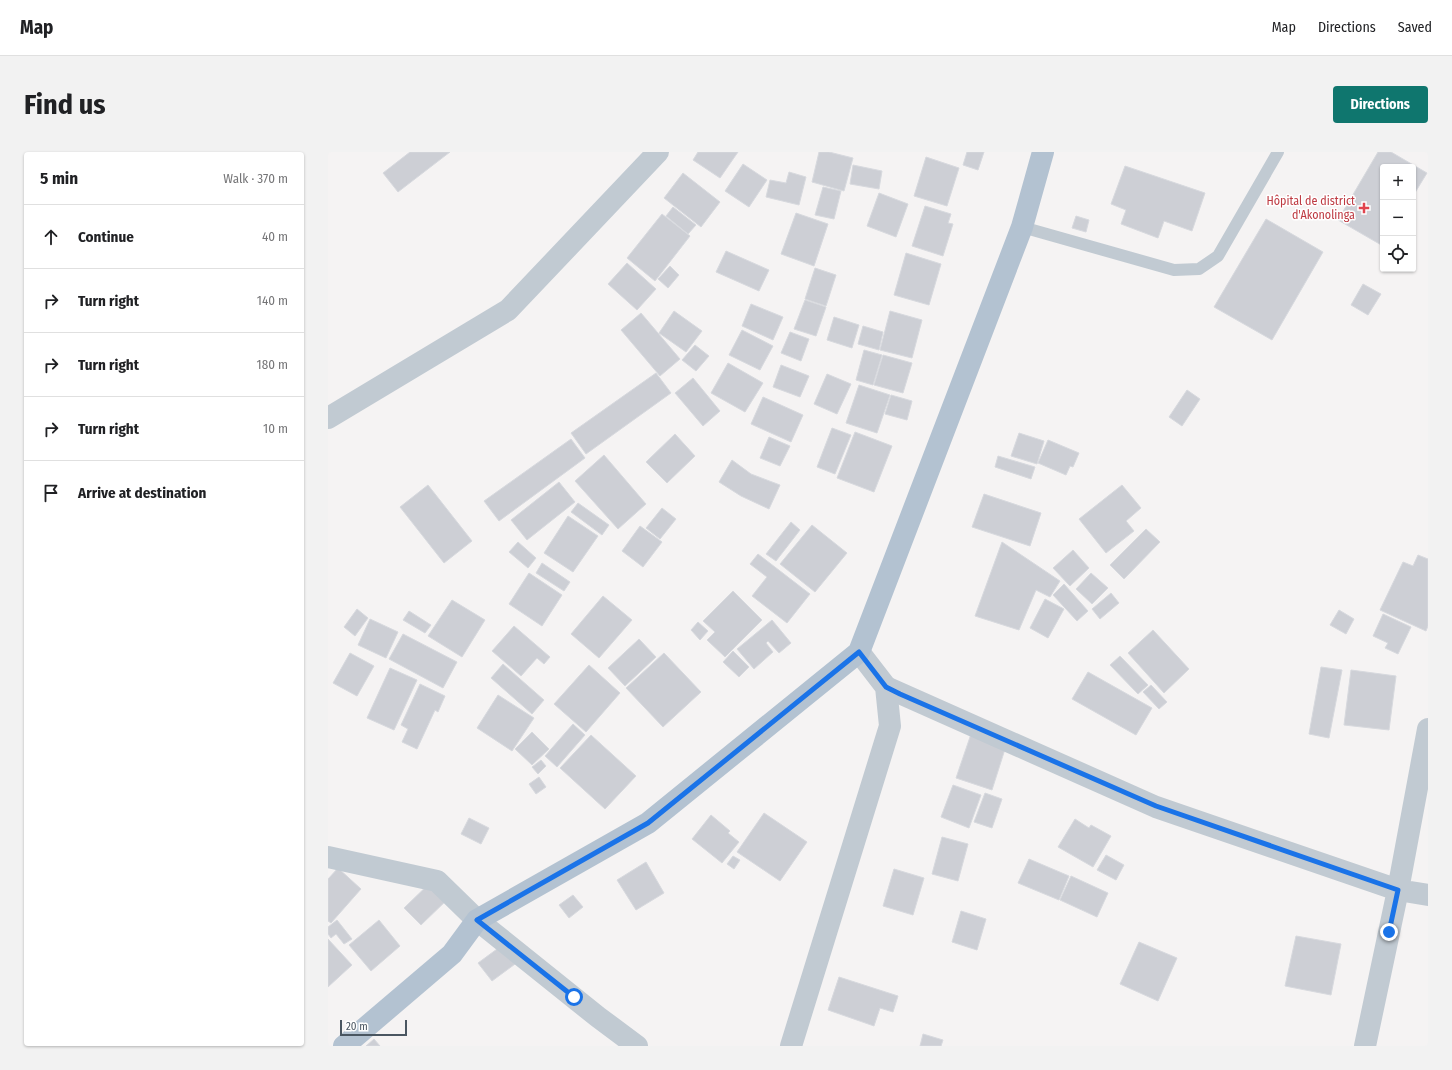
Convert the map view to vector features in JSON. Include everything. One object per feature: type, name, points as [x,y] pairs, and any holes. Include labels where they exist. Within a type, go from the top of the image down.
[{"type":"main road","points":[[344,1046],[452,954],[477,920],[648,823],[859,652],[1022,227],[1043,152]]},
{"type":"street","points":[[328,418],[508,310],[658,152]]},
{"type":"street","points":[[859,652],[886,687],[1156,806],[1398,890],[1428,895]]},
{"type":"street","points":[[792,1046],[890,726],[886,687]]},
{"type":"street","points":[[1365,1046],[1398,890],[1428,729]]},
{"type":"street","points":[[328,857],[437,881],[477,920],[598,1017],[637,1046]]},
{"type":"lane","points":[[1022,227],[1174,270],[1199,269],[1218,256],[1278,152]]},
{"type":"building","points":[[410,152],[450,152],[398,192],[383,173]]},
{"type":"building","points":[[698,152],[738,152],[720,178],[693,160]]},
{"type":"building","points":[[819,152],[829,152],[853,158],[844,191],[812,182]]},
{"type":"building","points":[[967,152],[984,152],[978,170],[963,165]]},
{"type":"building","name":"Hôpital de district d'Akonolinga","points":[[1378,152],[1391,152],[1412,164],[1380,164],[1380,244],[1338,220]]},
{"type":"building","points":[[926,157],[959,168],[947,206],[914,196]]},
{"type":"building","points":[[743,164],[767,180],[749,207],[725,191]]},
{"type":"building","points":[[853,165],[882,171],[879,189],[850,184]]},
{"type":"building","points":[[1125,166],[1205,193],[1192,231],[1164,221],[1158,238],[1121,224],[1126,210],[1111,204]]},
{"type":"building","name":"Hôpital de district d'Akonolinga","points":[[1416,167],[1427,173],[1416,191]]},
{"type":"building","points":[[789,172],[806,177],[799,205],[766,197],[770,180],[786,183]]},
{"type":"building","points":[[683,173],[720,202],[701,227],[664,198]]},
{"type":"building","points":[[823,187],[841,191],[834,219],[815,215]]},
{"type":"building","points":[[879,193],[908,204],[896,237],[867,226]]},
{"type":"building","points":[[925,206],[951,214],[948,223],[953,224],[943,256],[912,246]]},
{"type":"building","points":[[673,207],[696,225],[688,234],[666,216]]},
{"type":"building","points":[[796,213],[828,224],[814,266],[781,254]]},
{"type":"building","points":[[662,214],[690,236],[655,281],[627,258]]},
{"type":"building","points":[[1076,216],[1089,220],[1086,232],[1072,228]]},
{"type":"building","points":[[1266,219],[1323,252],[1272,340],[1214,307]]},
{"type":"building","points":[[726,251],[769,270],[759,291],[716,272]]},
{"type":"building","points":[[906,253],[941,264],[929,305],[894,295]]},
{"type":"building","points":[[627,263],[656,289],[637,310],[608,284]]},
{"type":"building","points":[[670,266],[679,275],[668,288],[658,279]]},
{"type":"building","points":[[815,268],[836,275],[826,306],[805,299]]},
{"type":"building","points":[[1363,284],[1381,294],[1368,315],[1351,305]]},
{"type":"building","points":[[805,300],[826,307],[816,336],[794,329]]},
{"type":"building","points":[[751,304],[783,317],[773,340],[742,326]]},
{"type":"building","points":[[674,311],[702,331],[686,352],[659,333]]},
{"type":"building","points":[[890,311],[922,320],[912,358],[880,350]]},
{"type":"building","points":[[641,313],[680,359],[660,376],[621,330]]},
{"type":"building","points":[[834,317],[859,325],[852,348],[827,340]]},
{"type":"building","points":[[863,326],[883,332],[879,350],[858,344]]},
{"type":"building","points":[[742,330],[773,346],[760,370],[729,355]]},
{"type":"building","points":[[790,332],[809,339],[801,361],[781,353]]},
{"type":"building","points":[[695,345],[709,356],[696,371],[682,360]]},
{"type":"building","points":[[864,350],[882,355],[873,385],[856,380]]},
{"type":"building","points":[[883,355],[912,363],[903,393],[874,385]]},
{"type":"building","points":[[728,363],[763,383],[745,412],[711,393]]},
{"type":"building","points":[[781,365],[809,376],[800,397],[773,387]]},
{"type":"building","points":[[656,373],[671,393],[586,454],[571,433]]},
{"type":"building","points":[[827,374],[851,384],[837,414],[814,404]]},
{"type":"building","points":[[693,378],[720,411],[703,426],[675,393]]},
{"type":"building","points":[[859,385],[890,395],[877,433],[846,423]]},
{"type":"building","points":[[1187,390],[1200,399],[1182,426],[1169,417]]},
{"type":"building","points":[[891,395],[912,401],[907,420],[885,414]]},
{"type":"building","points":[[763,397],[803,415],[791,442],[751,424]]},
{"type":"building","points":[[832,428],[851,435],[835,474],[817,467]]},
{"type":"building","points":[[855,432],[892,446],[874,492],[837,478]]},
{"type":"building","points":[[1019,433],[1044,441],[1037,464],[1011,456]]},
{"type":"building","points":[[675,434],[695,456],[667,483],[646,462]]},
{"type":"building","points":[[769,437],[790,446],[780,466],[760,458]]},
{"type":"building","points":[[571,439],[585,458],[499,521],[484,501]]},
{"type":"building","points":[[1048,440],[1079,453],[1073,467],[1070,466],[1066,475],[1038,463]]},
{"type":"building","points":[[604,455],[646,504],[618,529],[575,481]]},
{"type":"building","points":[[998,456],[1035,467],[1031,479],[995,467]]},
{"type":"building","points":[[732,460],[751,474],[780,485],[769,509],[741,496],[719,482]]},
{"type":"building","points":[[559,482],[575,502],[527,540],[511,520]]},
{"type":"building","points":[[428,485],[472,541],[444,563],[400,507]]},
{"type":"building","points":[[1122,485],[1141,508],[1126,521],[1134,531],[1106,553],[1079,519]]},
{"type":"building","points":[[984,494],[1041,513],[1030,546],[972,527]]},
{"type":"building","points":[[578,503],[609,525],[602,535],[571,512]]},
{"type":"building","points":[[662,508],[676,519],[660,539],[646,528]]},
{"type":"building","points":[[568,516],[598,536],[573,572],[544,553]]},
{"type":"building","points":[[791,522],[800,530],[776,561],[766,554]]},
{"type":"building","points":[[812,525],[847,553],[815,592],[780,564]]},
{"type":"building","points":[[640,526],[662,542],[643,567],[622,551]]},
{"type":"building","points":[[1146,529],[1160,542],[1124,579],[1110,565]]},
{"type":"building","points":[[518,542],[536,558],[528,568],[509,552]]},
{"type":"building","points":[[1002,542],[1060,581],[1050,597],[1036,590],[1019,630],[975,616]]},
{"type":"building","points":[[1073,550],[1089,568],[1070,586],[1053,568]]},
{"type":"building","points":[[758,554],[810,594],[787,623],[752,596],[767,577],[750,564]]},
{"type":"building","points":[[1418,555],[1428,559],[1428,626],[1426,631],[1380,610],[1403,562],[1413,566]]},
{"type":"building","points":[[542,563],[570,582],[564,591],[536,573]]},
{"type":"building","points":[[529,573],[562,595],[542,626],[509,604]]},
{"type":"building","points":[[1091,573],[1108,588],[1092,604],[1076,589]]},
{"type":"building","points":[[1064,584],[1088,611],[1077,621],[1053,595]]},
{"type":"building","points":[[733,591],[762,620],[725,657],[707,640],[715,632],[703,621]]},
{"type":"building","points":[[1111,593],[1119,603],[1100,619],[1092,609]]},
{"type":"building","points":[[603,596],[632,620],[599,658],[571,634]]},
{"type":"building","points":[[1045,599],[1064,609],[1048,638],[1030,628]]},
{"type":"building","points":[[452,600],[485,620],[462,657],[428,636]]},
{"type":"building","points":[[357,609],[368,618],[355,636],[344,627]]},
{"type":"building","points":[[1339,610],[1354,619],[1346,634],[1330,625]]},
{"type":"building","points":[[409,611],[431,625],[425,633],[403,620]]},
{"type":"building","points":[[1383,614],[1411,627],[1398,654],[1385,648],[1388,643],[1373,636]]},
{"type":"building","points":[[370,619],[398,632],[386,658],[358,645]]},
{"type":"building","points":[[772,620],[791,643],[779,653],[768,641],[766,643],[773,652],[754,669],[737,649]]},
{"type":"building","points":[[698,622],[708,631],[700,640],[691,630]]},
{"type":"building","points":[[514,626],[550,657],[544,664],[537,658],[521,676],[492,651]]},
{"type":"building","points":[[1153,630],[1189,669],[1164,693],[1128,653]]},
{"type":"building","points":[[403,634],[457,662],[443,688],[389,659]]},
{"type":"building","points":[[639,639],[656,657],[625,686],[608,668]]},
{"type":"building","points":[[733,651],[749,667],[739,677],[723,662]]},
{"type":"building","points":[[350,653],[374,666],[357,696],[333,683]]},
{"type":"building","points":[[664,653],[701,692],[663,727],[626,688]]},
{"type":"building","points":[[1120,656],[1148,685],[1138,694],[1110,665]]},
{"type":"building","points":[[503,664],[544,700],[532,714],[491,678]]},
{"type":"building","points":[[589,665],[620,693],[586,732],[554,704]]},
{"type":"building","points":[[1321,667],[1342,670],[1329,738],[1309,734]]},
{"type":"building","points":[[390,668],[417,680],[394,730],[367,718]]},
{"type":"building","points":[[1351,670],[1396,676],[1389,730],[1344,725]]},
{"type":"building","points":[[1088,672],[1152,708],[1136,735],[1072,699]]},
{"type":"building","points":[[420,684],[445,696],[438,712],[435,710],[417,749],[402,742],[408,729],[401,725]]},
{"type":"building","points":[[1151,685],[1167,702],[1159,709],[1143,692]]},
{"type":"building","points":[[498,695],[534,718],[512,751],[477,728]]},
{"type":"building","points":[[573,724],[585,735],[557,767],[545,756]]},
{"type":"building","points":[[532,732],[549,749],[532,765],[515,749]]},
{"type":"building","points":[[971,734],[1006,746],[992,790],[956,778]]},
{"type":"building","points":[[591,735],[636,776],[605,809],[560,768]]},
{"type":"building","points":[[541,760],[546,766],[538,774],[532,767]]},
{"type":"building","points":[[539,777],[546,787],[536,794],[529,784]]},
{"type":"building","points":[[953,785],[981,795],[969,828],[941,817]]},
{"type":"building","points":[[985,793],[1002,799],[992,828],[974,822]]},
{"type":"building","points":[[764,813],[807,842],[780,881],[737,852]]},
{"type":"building","points":[[711,815],[730,831],[728,833],[739,842],[722,863],[692,839]]},
{"type":"building","points":[[469,818],[489,828],[481,844],[461,834]]},
{"type":"building","points":[[1075,819],[1089,828],[1091,825],[1111,836],[1093,867],[1058,847]]},
{"type":"building","points":[[942,837],[968,844],[958,881],[932,874]]},
{"type":"building","points":[[1106,855],[1124,865],[1116,880],[1097,870]]},
{"type":"building","points":[[733,856],[740,860],[734,869],[727,864]]},
{"type":"building","points":[[1029,859],[1069,876],[1059,900],[1018,883]]},
{"type":"building","points":[[646,862],[664,893],[636,910],[617,880]]},
{"type":"building","points":[[338,868],[361,889],[331,923],[328,921],[328,879]]},
{"type":"building","points":[[894,869],[924,878],[913,915],[883,906]]},
{"type":"building","points":[[1071,876],[1108,893],[1097,917],[1060,900]]},
{"type":"building","points":[[433,880],[450,897],[421,925],[404,908]]},
{"type":"building","points":[[573,895],[583,907],[569,918],[559,905]]},
{"type":"building","points":[[961,911],[986,919],[977,950],[952,942]]},
{"type":"building","points":[[337,920],[352,939],[344,944],[336,934],[331,938],[328,934],[328,927]]},
{"type":"building","points":[[379,920],[400,946],[371,971],[349,945]]},
{"type":"building","points":[[1296,936],[1341,944],[1331,995],[1285,986]]},
{"type":"building","points":[[512,938],[526,956],[492,981],[478,963]]},
{"type":"building","points":[[328,939],[352,965],[328,987]]},
{"type":"building","points":[[1139,942],[1177,958],[1158,1001],[1120,984]]},
{"type":"building","points":[[839,977],[898,996],[893,1012],[880,1008],[874,1026],[828,1010]]},
{"type":"building","points":[[923,1034],[943,1040],[941,1046],[920,1046]]},
{"type":"building","points":[[374,1039],[380,1046],[366,1046]]},
{"type":"place","name":"Hôpital de district d'Akonolinga","points":[[1364,208]]},
{"type":"route","points":[[574,997],[477,920],[648,823],[859,652],[886,687],[900,694],[1156,806],[1398,890],[1389,932]]}]
